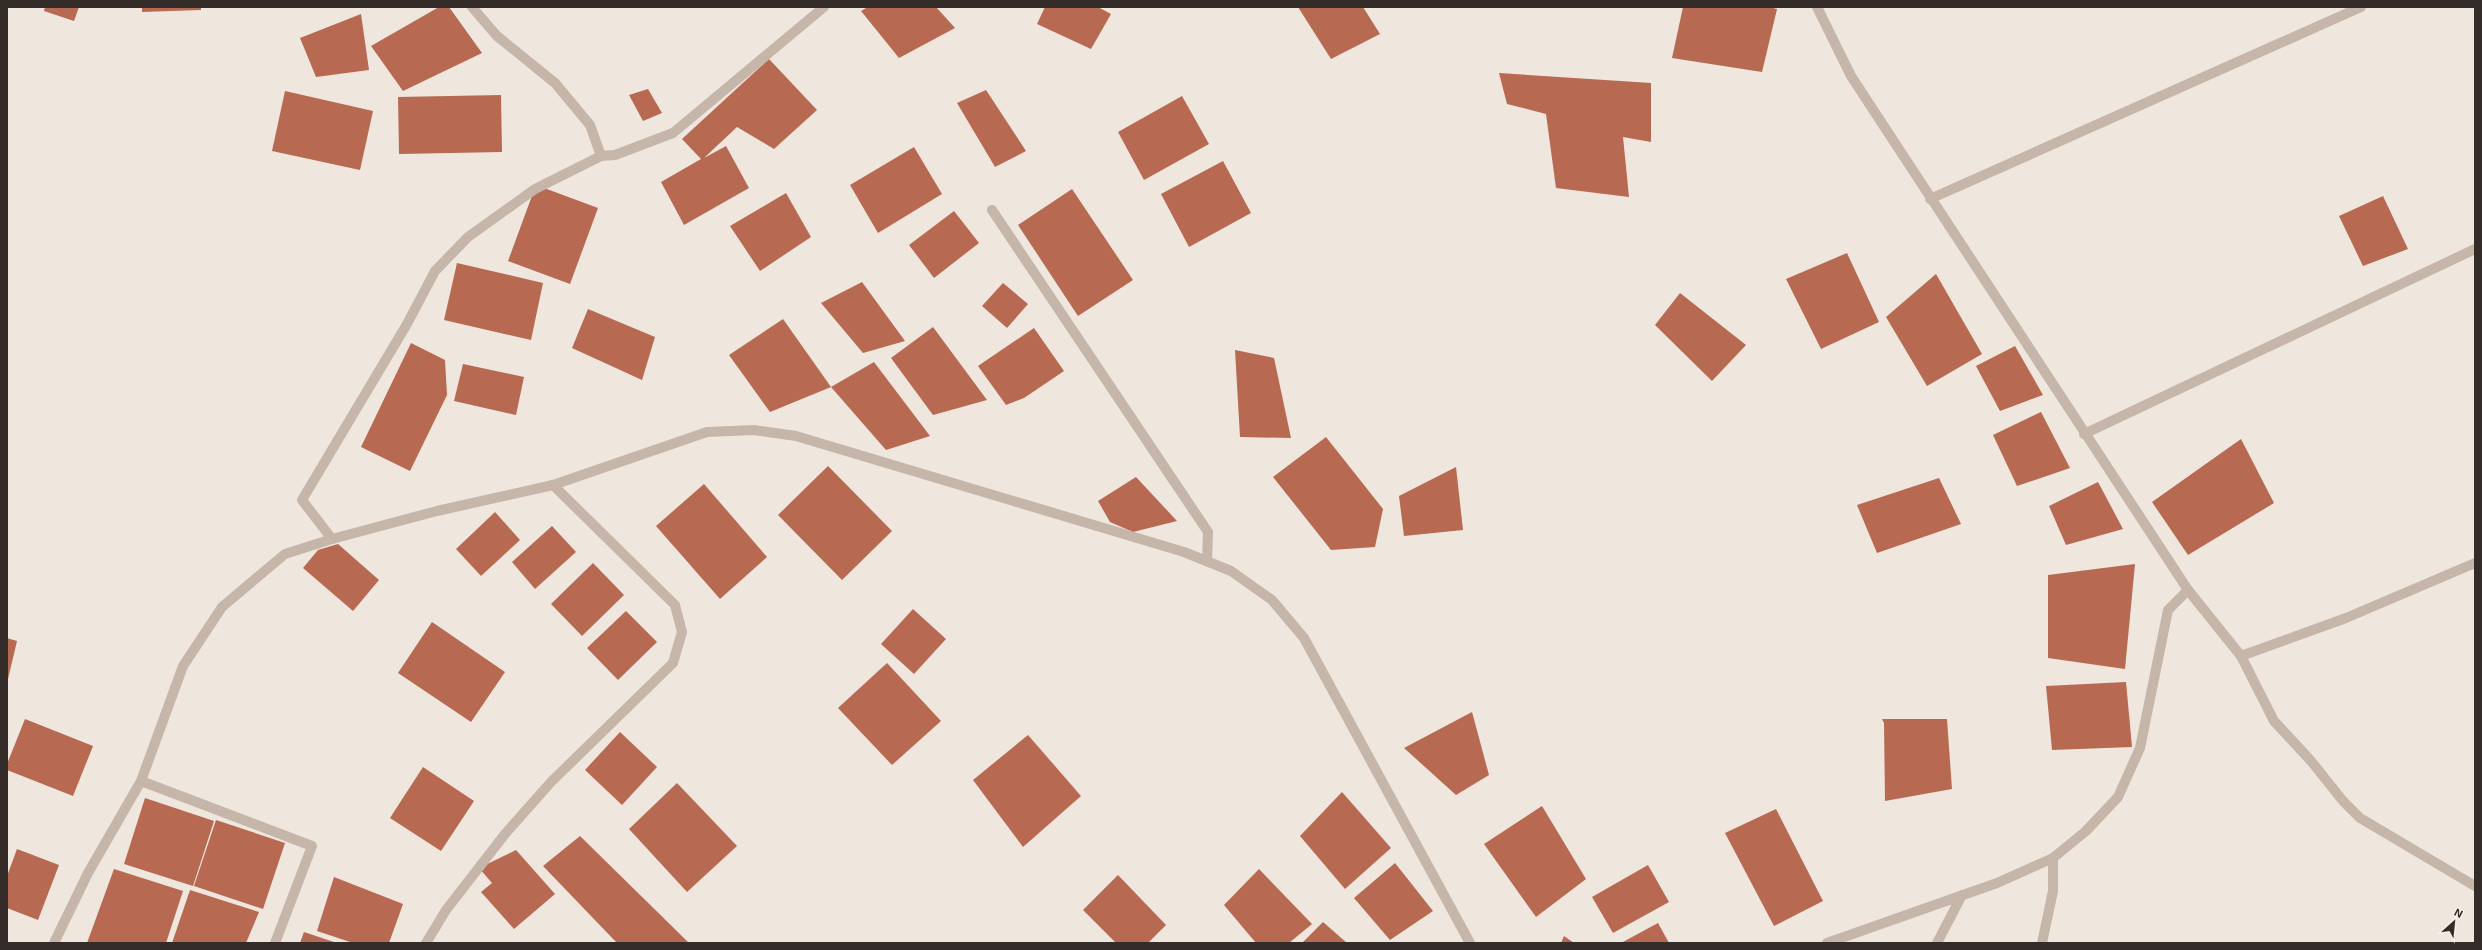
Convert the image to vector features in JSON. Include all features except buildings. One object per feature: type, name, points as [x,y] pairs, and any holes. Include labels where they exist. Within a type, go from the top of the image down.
[{"type":"street","points":[[472,7],[497,36],[555,83],[590,125],[601,156]]},
{"type":"street","points":[[332,539],[302,500],[407,324],[435,271],[468,237],[535,189],[601,156],[615,155],[673,133],[824,7]]},
{"type":"street","points":[[1817,7],[1851,76],[1930,199],[1975,264],[2084,434],[2188,590],[2241,656],[2274,721],[2311,762],[2343,801],[2360,818],[2475,886]]},
{"type":"street","points":[[1930,199],[2361,7]]},
{"type":"street","points":[[992,210],[1208,532],[1207,561]]},
{"type":"street","points":[[2084,434],[2475,249]]},
{"type":"street","points":[[54,943],[88,873],[141,781],[183,666],[222,607],[285,554],[332,539],[438,511],[553,485],[707,432],[754,430],[796,436],[1184,552],[1231,571],[1272,600],[1304,638],[1470,943]]},
{"type":"street","points":[[426,943],[446,910],[505,834],[551,782],[673,663],[682,632],[675,605],[553,485]]},
{"type":"street","points":[[2241,656],[2346,618],[2475,563]]},
{"type":"street","points":[[1827,943],[1997,883],[2053,858],[2086,831],[2118,796],[2140,748],[2168,610],[2188,590]]},
{"type":"street","points":[[141,781],[312,846],[275,943]]},
{"type":"street","points":[[2042,943],[2053,891],[2053,858]]},
{"type":"street","points":[[1937,943],[1962,895]]}]
